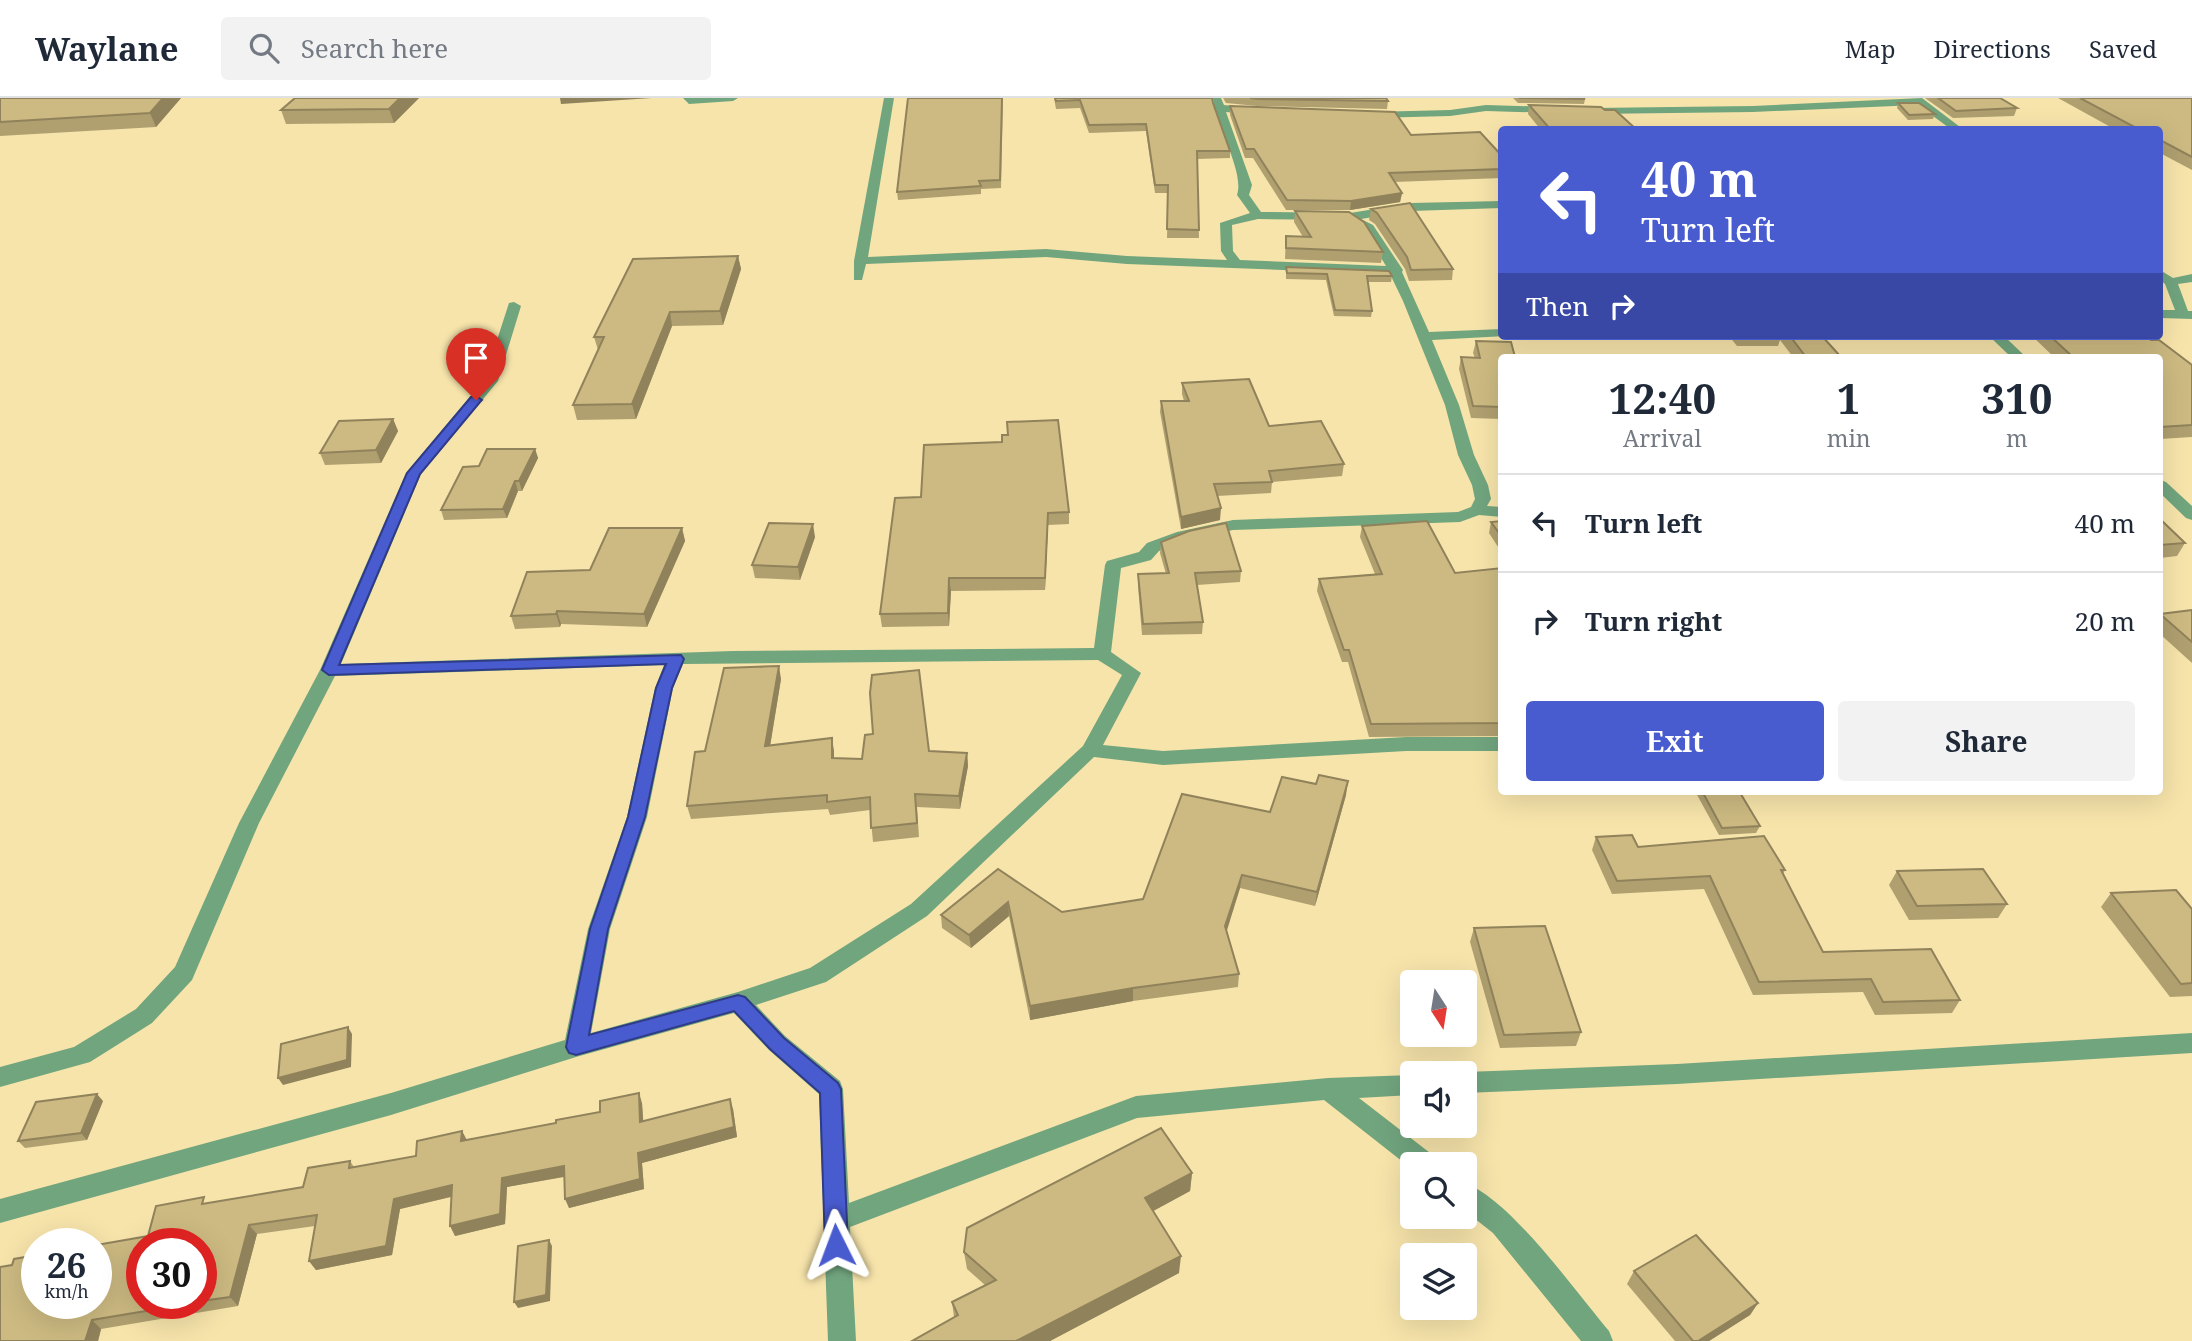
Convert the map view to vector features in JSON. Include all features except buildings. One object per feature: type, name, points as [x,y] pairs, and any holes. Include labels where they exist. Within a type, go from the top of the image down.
[{"type":"street","points":[[688,98],[689,101],[733,98]]},
{"type":"street","points":[[858,277],[889,98]]},
{"type":"street","points":[[1581,111],[1753,109],[1918,100],[1954,126]]},
{"type":"street","points":[[1258,215],[1247,204],[1243,194],[1245,185],[1218,103],[1268,112]]},
{"type":"street","points":[[1361,114],[1450,113],[1483,103],[1568,110]]},
{"type":"street","points":[[1236,264],[1227,251],[1226,223],[1258,215],[1350,217],[1410,207],[1498,204]]},
{"type":"street","points":[[1350,217],[1369,228],[1396,270],[1425,336],[1452,405],[1465,454],[1480,485],[1482,499],[1477,510]]},
{"type":"street","points":[[860,261],[1046,253],[1127,260],[1396,270]]},
{"type":"street","points":[[2163,276],[2171,282],[2187,314],[2163,314]]},
{"type":"street","points":[[2171,282],[2192,278]]},
{"type":"street","points":[[0,1077],[81,1055],[144,1016],[184,972],[249,823],[329,670],[414,473],[491,382],[514,306]]},
{"type":"street","points":[[1425,336],[1498,333]]},
{"type":"street","points":[[2000,340],[2016,354]]},
{"type":"street","points":[[2163,491],[2192,515]]},
{"type":"street","points":[[1102,654],[1113,565],[1145,556],[1153,547],[1183,536],[1233,525],[1460,517],[1477,510],[1498,512]]},
{"type":"street","points":[[0,1211],[378,1107],[576,1047],[738,1002],[818,975],[919,910],[1057,778],[1090,750],[1132,673],[1102,654],[676,659],[329,670]]},
{"type":"street","points":[[576,1047],[599,929],[637,817],[664,688],[676,659]]},
{"type":"street","points":[[1090,750],[1163,758],[1406,744],[1498,744]]},
{"type":"street","points":[[738,1002],[777,1044],[831,1089],[842,1341]]},
{"type":"street","points":[[1477,1082],[1677,1074],[2192,1044]]},
{"type":"street","points":[[835,1221],[1136,1107],[1328,1089],[1400,1086]]},
{"type":"street","points":[[1328,1089],[1409,1152]]},
{"type":"street","points":[[1477,1204],[1502,1224],[1599,1341]]},
{"type":"route","points":[[476,400],[414,473],[329,670],[676,659],[664,688],[637,817],[599,929],[576,1047],[738,1002],[777,1044],[831,1089],[836,1245]]}]
